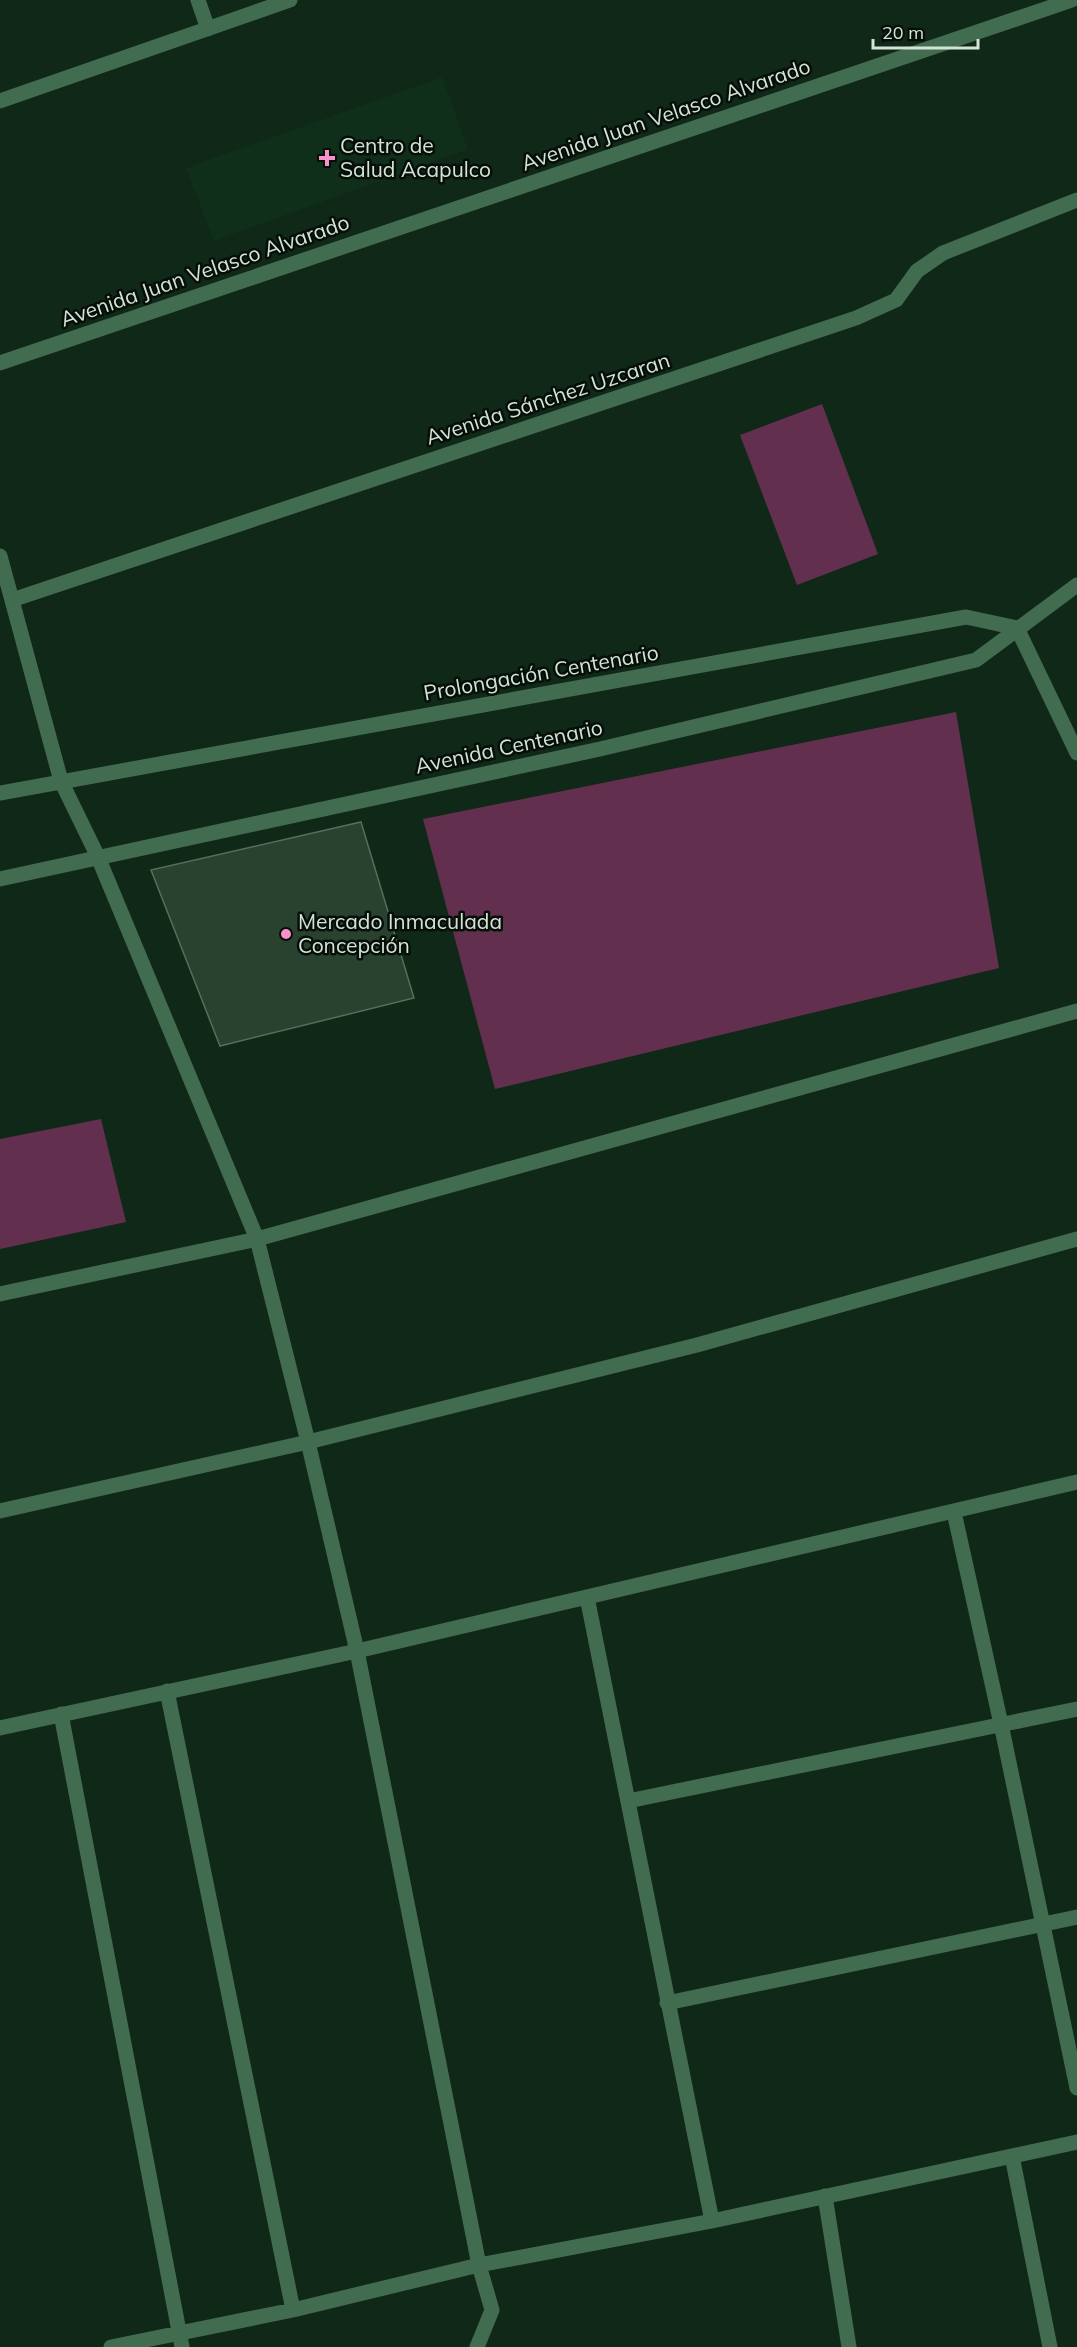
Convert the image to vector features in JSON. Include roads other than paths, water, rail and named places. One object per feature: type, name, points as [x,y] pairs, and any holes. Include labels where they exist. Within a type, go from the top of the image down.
[{"type":"street","points":[[198,0],[208,29]]},
{"type":"street","points":[[0,101],[290,0]]},
{"type":"street","name":"Avenida Juan Velasco Alvarado","points":[[0,363],[1072,0]]},
{"type":"street","name":"Avenida Sánchez Uzcaran","points":[[12,600],[856,318],[896,300],[917,271],[943,253],[1077,200]]},
{"type":"street","points":[[0,556],[61,781],[98,857],[257,1239],[357,1652],[480,2265],[492,2310],[477,2347]]},
{"type":"street","points":[[1077,585],[1017,628],[1077,753]]},
{"type":"street","name":"Prolongación Centenario","points":[[0,793],[966,618],[1017,628]]},
{"type":"street","name":"Avenida Centenario","points":[[0,879],[600,749],[976,660],[1017,628]]},
{"type":"street","points":[[0,1294],[257,1239],[1077,1011]]},
{"type":"street","points":[[0,1511],[308,1442],[697,1345],[1077,1239]]},
{"type":"street","points":[[0,1728],[357,1652],[1077,1482]]},
{"type":"street","points":[[954,1512],[1077,2088]]},
{"type":"street","points":[[587,1597],[712,2221]]},
{"type":"street","points":[[167,1691],[292,2310]]},
{"type":"street","points":[[628,1801],[1077,1709]]},
{"type":"street","points":[[61,1714],[180,2340]]},
{"type":"street","points":[[667,2003],[1077,1917]]},
{"type":"street","points":[[111,2347],[180,2340],[292,2310],[480,2265],[712,2221],[1077,2142]]},
{"type":"street","points":[[1012,2156],[1050,2347]]},
{"type":"street","points":[[825,2196],[849,2347]]},
{"type":"place","name":"Centro de Salud Acapulco","points":[[327,158]]},
{"type":"place","name":"Mercado Inmaculada Concepción","points":[[286,934]]}]
